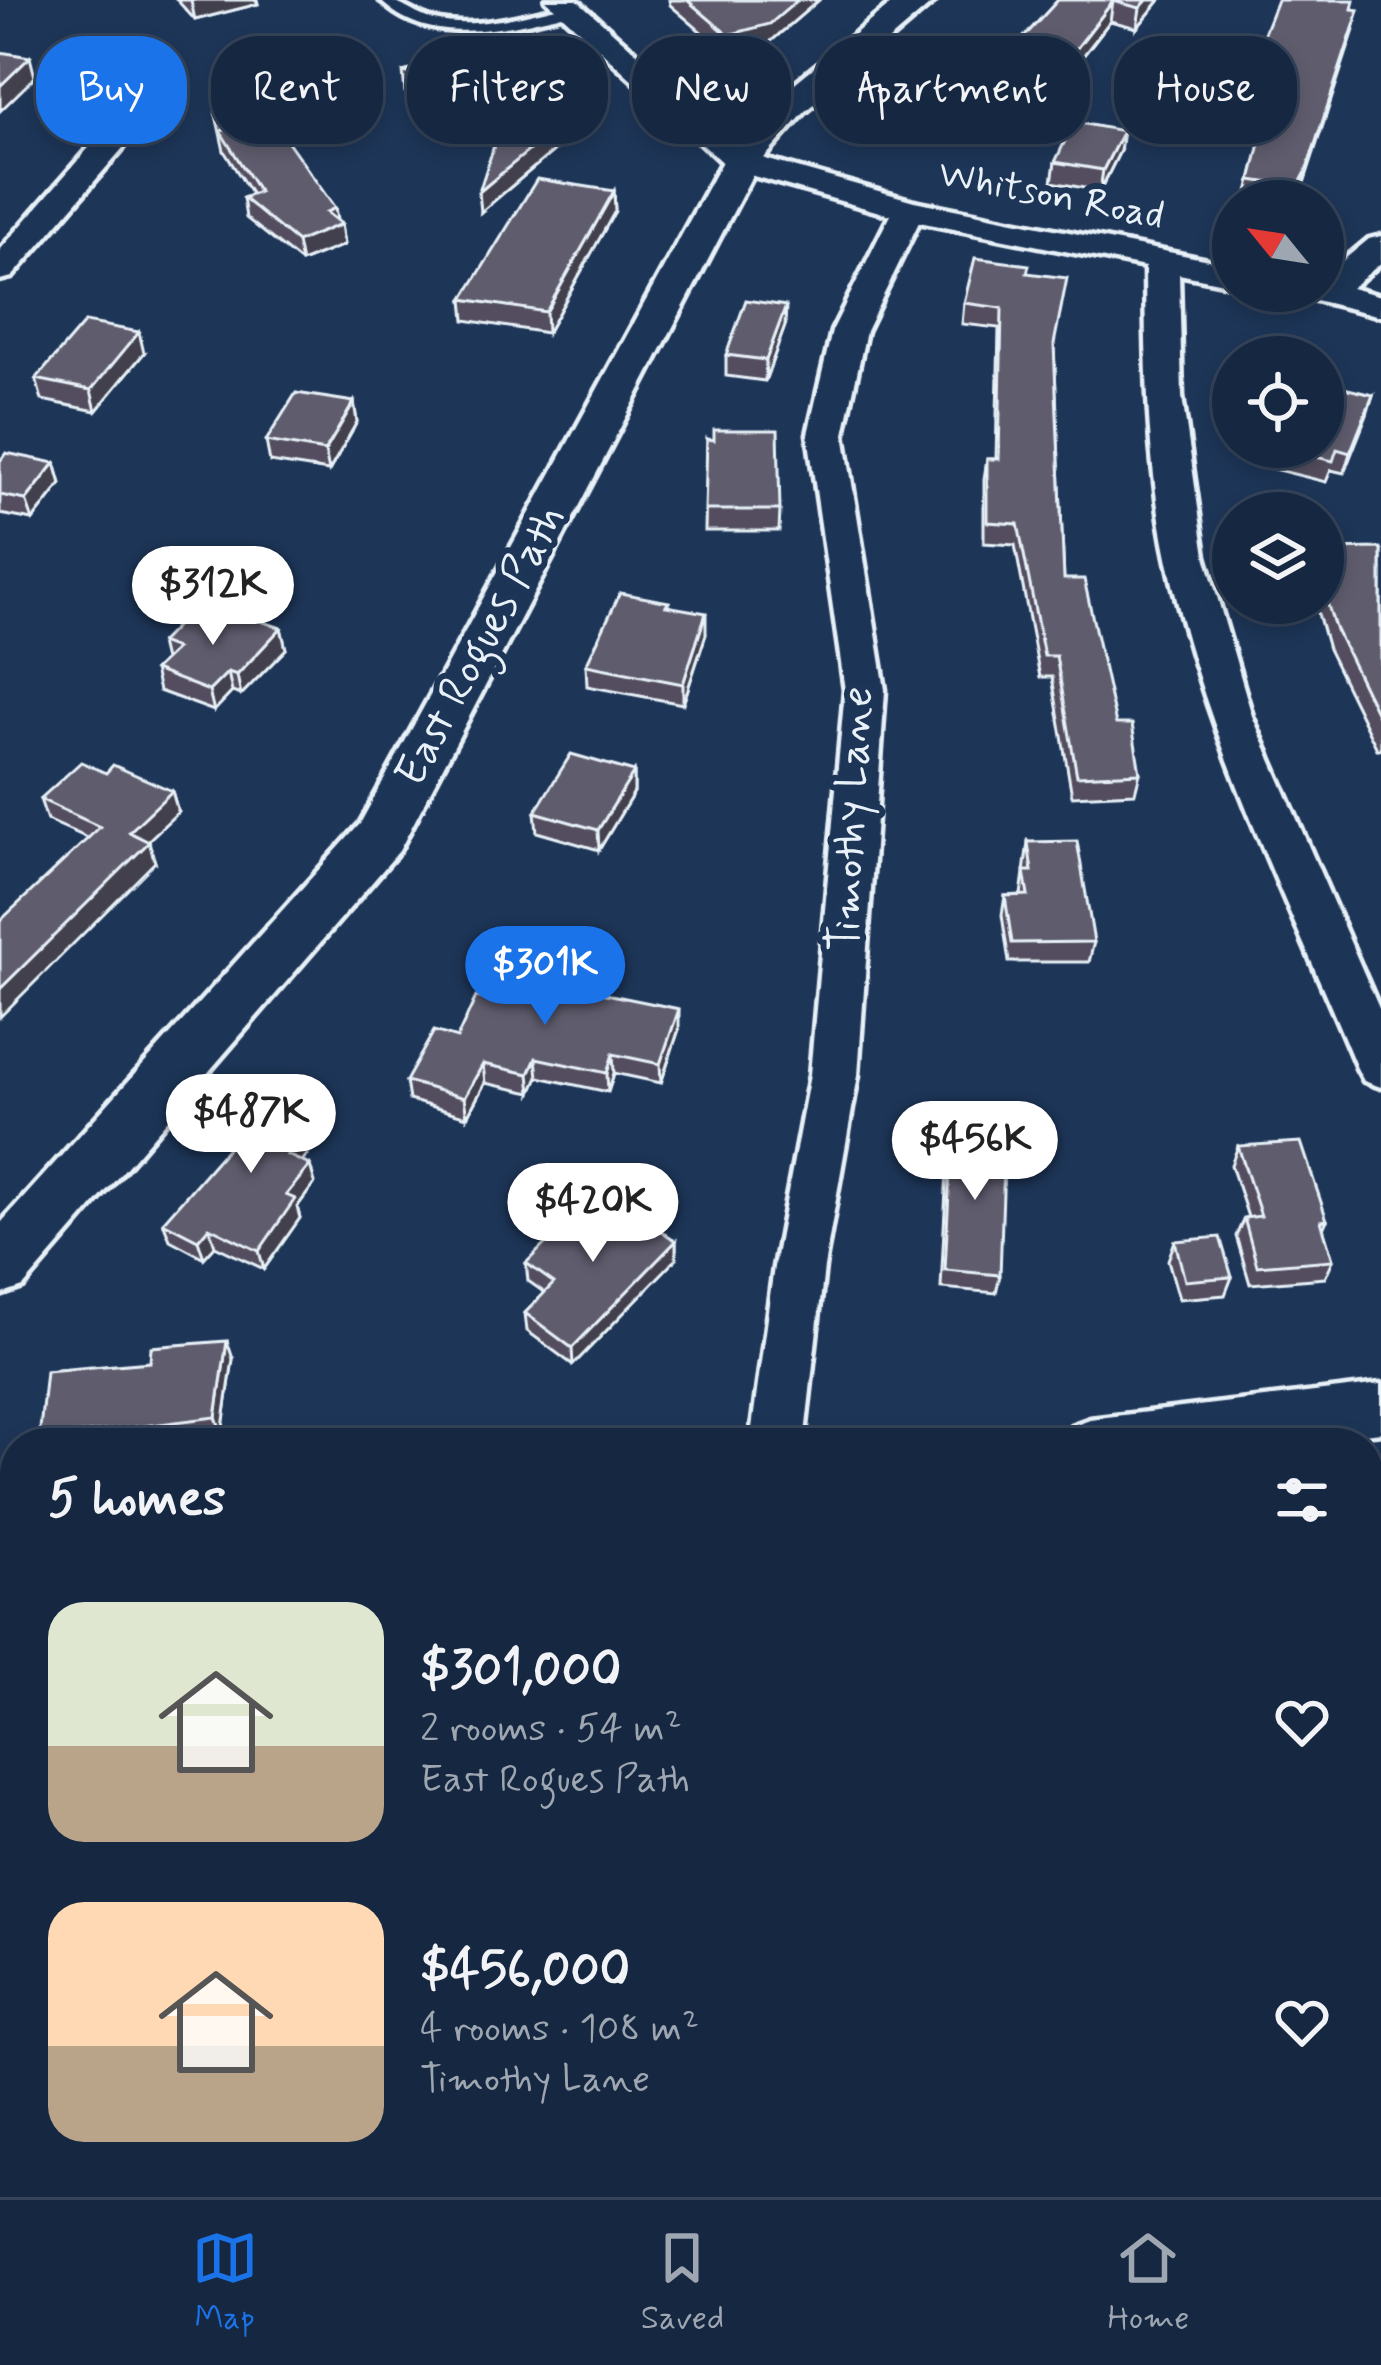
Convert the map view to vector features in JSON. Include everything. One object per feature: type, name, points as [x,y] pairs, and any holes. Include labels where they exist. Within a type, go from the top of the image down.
[{"type":"street","name":"East Rogues Path","points":[[0,1268],[380,837],[740,162],[792,104],[918,0]]},
{"type":"street","name":"Whitson Road","points":[[565,5],[740,162],[909,210],[1212,270]]},
{"type":"street","points":[[0,269],[109,144]]},
{"type":"street","name":"Timothy Lane","points":[[779,1428],[799,1267],[834,1075],[865,690],[826,434],[849,331],[909,210]]},
{"type":"street","points":[[1344,275],[1381,246]]},
{"type":"street","points":[[1162,261],[1164,397],[1186,556],[1231,716],[1381,1068]]},
{"type":"street","points":[[1344,297],[1381,306]]},
{"type":"street","points":[[1215,1428],[1381,1408]]},
{"type":"lane","points":[[386,0],[398,11],[433,25],[485,26],[565,5]]},
{"type":"building","points":[[687,0],[798,0],[770,24],[728,35]]},
{"type":"building","points":[[1058,0],[1147,0],[1140,8],[1113,1],[1086,36],[1025,36]]},
{"type":"building","points":[[1277,0],[1354,0],[1352,9],[1359,10],[1302,180],[1251,180],[1260,144],[1297,144],[1297,36],[1263,36]]},
{"type":"building","points":[[0,52],[30,57],[0,86]]},
{"type":"building","points":[[1090,125],[1114,129],[1116,144],[1103,170],[1055,162],[1064,144],[1090,144]]},
{"type":"building","points":[[228,144],[290,144],[335,208],[326,212],[341,224],[297,242],[243,198],[259,192]]},
{"type":"building","points":[[494,144],[537,144],[479,192]]},
{"type":"building","points":[[537,179],[614,191],[546,312],[463,299]]},
{"type":"building","points":[[975,258],[1029,265],[1027,273],[1067,278],[1054,344],[1064,579],[1084,579],[1116,724],[1132,724],[1140,773],[1077,776],[1056,656],[1044,656],[1018,524],[987,522],[987,459],[999,459],[1002,308],[964,303]]},
{"type":"building","points":[[746,300],[786,306],[766,360],[726,355]]},
{"type":"building","points":[[85,322],[139,332],[91,390],[36,379]]},
{"type":"building","points":[[1344,388],[1373,395],[1350,453],[1344,451]]},
{"type":"building","points":[[296,393],[354,402],[325,451],[266,441]]},
{"type":"building","points":[[714,430],[778,430],[780,510],[705,510],[707,439],[714,440]]},
{"type":"building","points":[[6,453],[55,463],[26,500],[0,495],[0,461]]},
{"type":"building","points":[[1344,549],[1381,550],[1381,722],[1334,624],[1344,624]]},
{"type":"building","points":[[620,593],[706,613],[683,684],[586,665]]},
{"type":"building","points":[[192,610],[226,622],[235,612],[281,628],[237,675],[228,672],[209,691],[154,670],[176,649],[160,643]]},
{"type":"building","points":[[571,754],[634,772],[598,830],[535,812]]},
{"type":"building","points":[[81,762],[106,773],[113,765],[172,791],[129,832],[149,842],[0,989],[0,921],[100,827],[40,799]]},
{"type":"building","points":[[1077,841],[1094,942],[1012,943],[1005,896],[1028,895],[1024,871],[1032,871],[1028,842]]},
{"type":"building","points":[[534,953],[600,967],[591,991],[679,1009],[660,1064],[613,1054],[607,1073],[536,1058],[529,1074],[483,1064],[464,1098],[406,1081],[434,1031],[457,1038],[476,997],[501,1002],[516,967],[527,969]]},
{"type":"building","points":[[281,1087],[325,1106],[287,1155],[310,1165],[286,1195],[295,1199],[259,1251],[209,1227],[198,1240],[163,1222]]},
{"type":"building","points":[[952,1131],[1005,1136],[1000,1275],[945,1270]]},
{"type":"building","points":[[1301,1142],[1327,1220],[1321,1221],[1333,1260],[1257,1266],[1244,1218],[1261,1216],[1238,1146]]},
{"type":"building","points":[[600,1189],[676,1241],[572,1348],[525,1313],[554,1283],[526,1263]]},
{"type":"building","points":[[1220,1237],[1232,1277],[1185,1281],[1175,1241]]},
{"type":"building","points":[[227,1341],[216,1417],[128,1428],[40,1428],[46,1371],[150,1362],[151,1347]]}]
